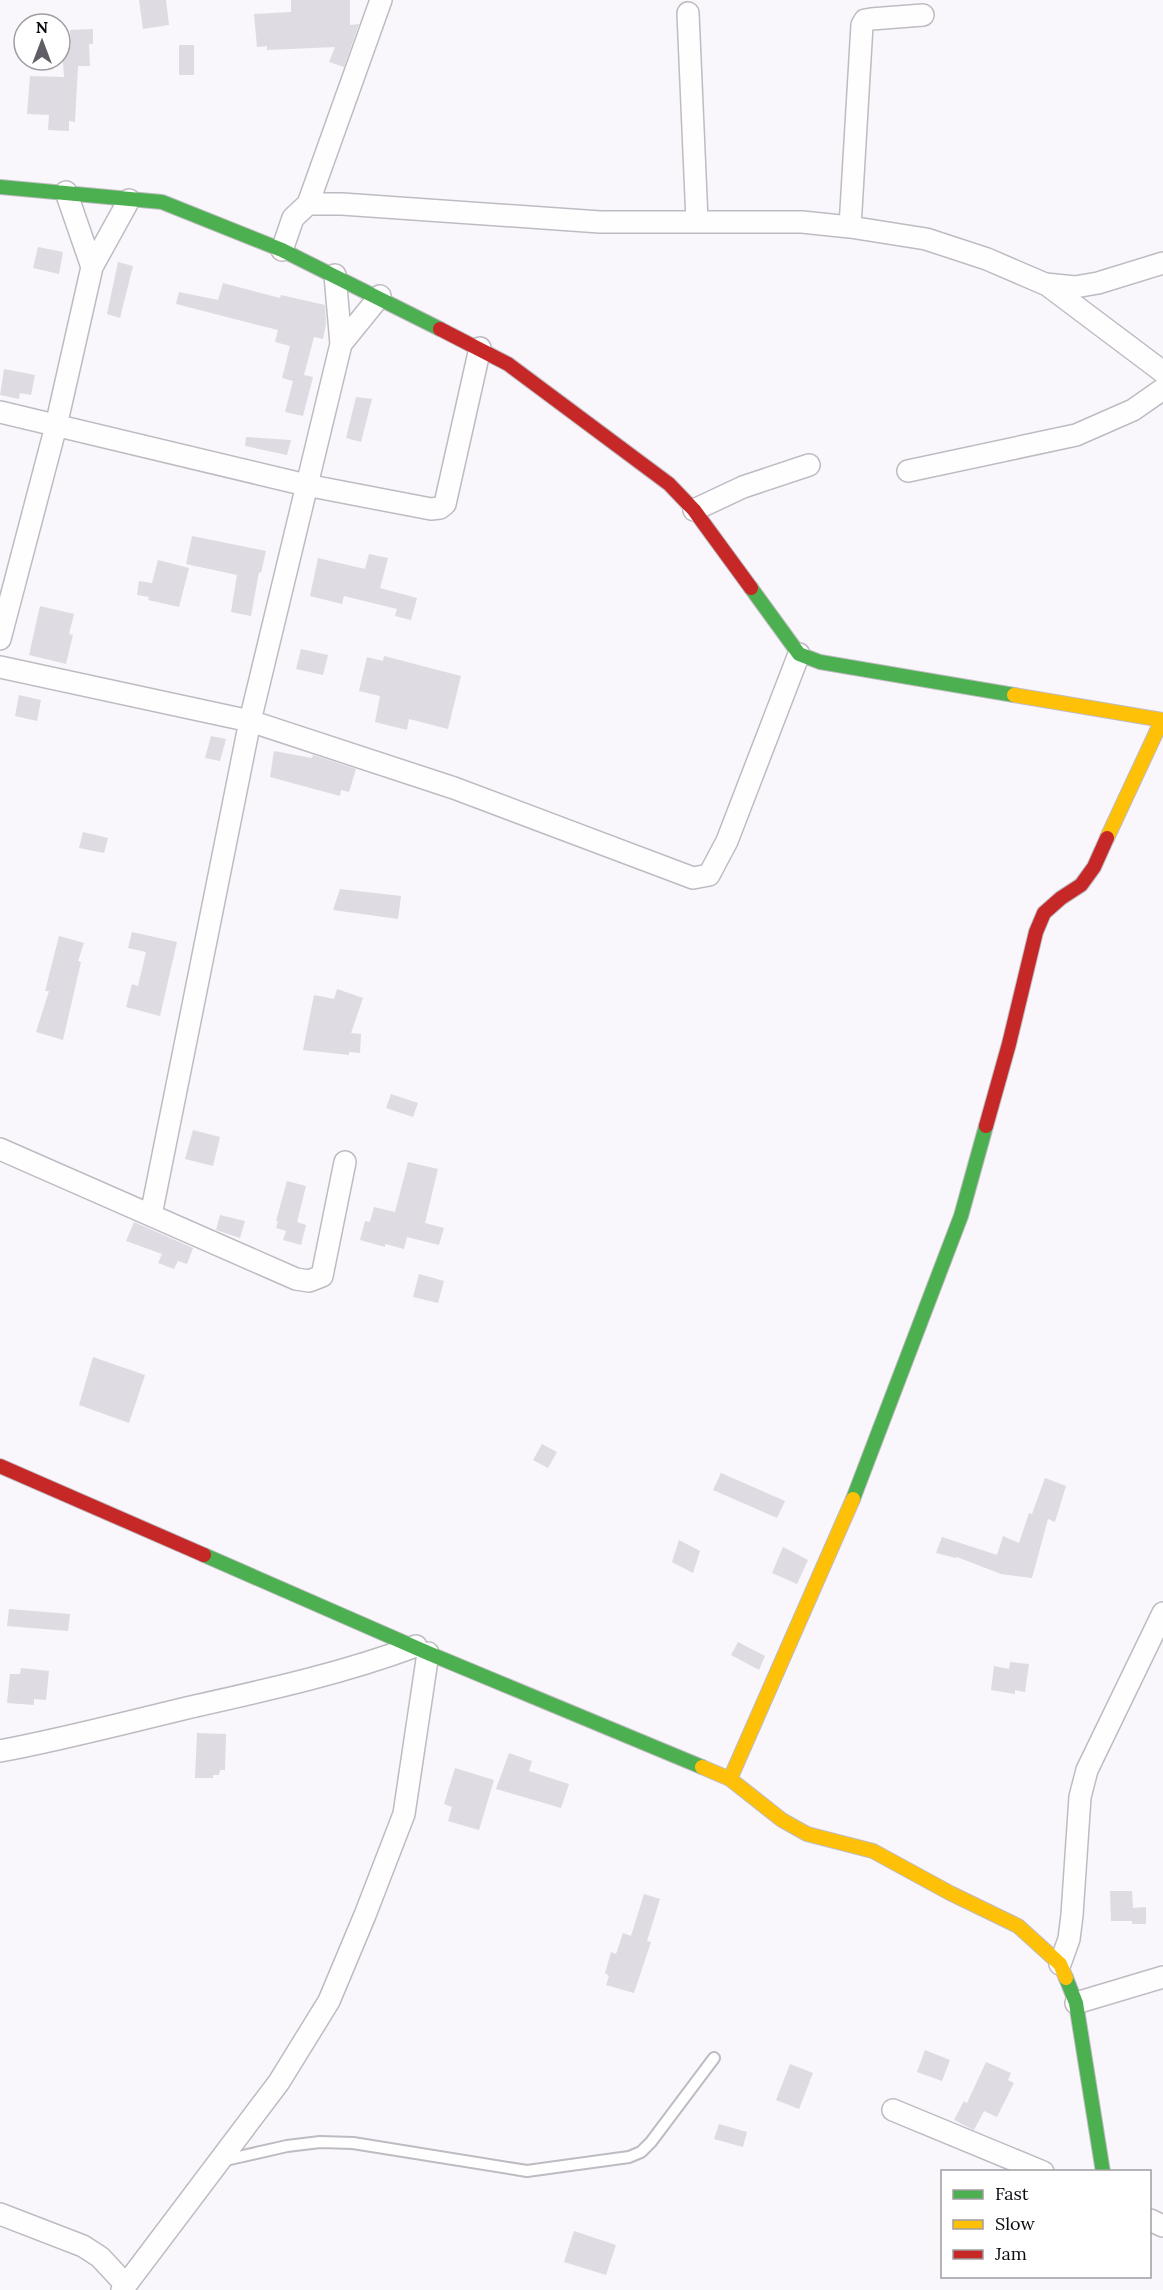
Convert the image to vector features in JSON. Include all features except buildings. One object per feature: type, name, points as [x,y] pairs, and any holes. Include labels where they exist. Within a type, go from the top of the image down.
[{"type":"street","points":[[282,250],[293,218],[308,204],[381,0]]},
{"type":"street","points":[[688,13],[697,221]]},
{"type":"street","points":[[850,227],[862,26],[865,20],[923,15]]},
{"type":"street","points":[[0,187],[162,202],[282,250],[380,297],[508,364],[669,484],[694,510],[799,654],[820,662],[1163,720],[1094,867],[1081,885],[1060,898],[1044,913],[1036,932],[1010,1044],[961,1216],[859,1486],[730,1779]]},
{"type":"street","points":[[66,192],[92,267]]},
{"type":"street","points":[[0,639],[56,426],[92,267],[129,200]]},
{"type":"street","points":[[308,204],[342,204],[600,222],[802,222],[926,239],[987,259],[1045,284],[1163,372]]},
{"type":"street","points":[[1045,284],[1074,287],[1098,283],[1163,263]]},
{"type":"street","points":[[151,1215],[250,721],[341,344],[335,275]]},
{"type":"street","points":[[341,344],[380,297]]},
{"type":"street","points":[[0,412],[306,485],[431,509],[440,508],[445,504],[480,348]]},
{"type":"street","points":[[908,471],[1076,435],[1133,410],[1163,389]]},
{"type":"street","points":[[694,510],[743,487],[809,465]]},
{"type":"street","points":[[0,667],[250,721],[454,788],[693,878],[709,875],[727,841],[799,654]]},
{"type":"street","points":[[0,1149],[296,1279],[309,1281],[322,1276],[345,1162]]},
{"type":"street","points":[[0,1466],[422,1650],[730,1779],[782,1820],[807,1834],[873,1851],[950,1893],[1018,1926],[1060,1964],[1076,2003],[1103,2170]]},
{"type":"street","points":[[1060,1964],[1071,1927],[1080,1797],[1087,1770],[1163,1613]]},
{"type":"street","points":[[0,1751],[51,1742],[422,1650]]},
{"type":"street","points":[[0,2214],[82,2246],[100,2256],[124,2287],[279,2082],[329,2001],[404,1814],[422,1650]]},
{"type":"street","points":[[1076,2003],[1163,1977]]},
{"type":"street","points":[[892,2109],[1038,2170]]},
{"type":"lane","points":[[218,2161],[287,2146],[320,2142],[354,2143],[527,2171],[629,2157],[641,2152],[651,2142],[714,2058]]},
{"type":"traffic: fast","points":[[0,187],[162,202],[282,250],[440,329]]},
{"type":"traffic: fast","points":[[751,588],[799,654],[820,662],[1014,695]]},
{"type":"traffic: fast","points":[[853,1499],[961,1216],[986,1126]]},
{"type":"traffic: fast","points":[[204,1555],[428,1653],[702,1767]]},
{"type":"traffic: fast","points":[[1066,1978],[1076,2003],[1103,2170]]},
{"type":"traffic: slow","points":[[1014,695],[1163,720]]},
{"type":"traffic: slow","points":[[1107,838],[1162,720]]},
{"type":"traffic: slow","points":[[730,1779],[853,1499]]},
{"type":"traffic: slow","points":[[702,1767],[730,1779],[782,1820],[807,1834],[873,1851],[950,1893],[1018,1926],[1060,1964],[1066,1978]]},
{"type":"traffic: jam","points":[[440,329],[508,364],[669,484],[694,510],[751,588]]},
{"type":"traffic: jam","points":[[986,1126],[1009,1044],[1036,932],[1044,913],[1081,885],[1094,867],[1107,838]]},
{"type":"traffic: jam","points":[[0,1466],[204,1555]]}]
